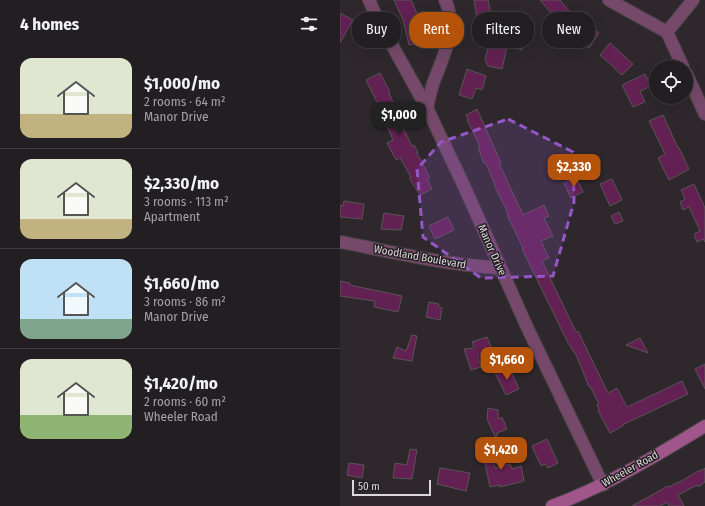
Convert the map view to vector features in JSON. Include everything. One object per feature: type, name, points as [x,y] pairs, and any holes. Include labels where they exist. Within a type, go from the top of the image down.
[{"type":"main road","name":"Wheeler Road","points":[[552,506],[603,485],[705,426]]},
{"type":"street","name":"Manor Drive","points":[[369,0],[377,18],[427,108],[464,186],[500,268],[603,485]]},
{"type":"street","points":[[427,108],[433,83],[447,50],[450,33],[449,12],[445,0]]},
{"type":"street","points":[[610,0],[667,32],[680,60]]},
{"type":"street","points":[[667,32],[693,0]]},
{"type":"street","points":[[693,88],[705,114]]},
{"type":"street","name":"Woodland Boulevard","points":[[340,242],[441,262],[478,267],[500,268]]},
{"type":"highlighted area","points":[[508,119],[573,152],[574,202],[553,276],[481,278],[423,237],[417,169],[441,142]]},
{"type":"building","points":[[394,0],[411,0],[416,12],[409,12],[409,45],[401,12],[399,12]]},
{"type":"building","points":[[474,0],[488,0],[490,12],[476,12]]},
{"type":"building","points":[[540,0],[560,0],[570,12],[550,12]]},
{"type":"building","points":[[340,13],[352,19],[352,22],[340,43]]},
{"type":"building","points":[[595,30],[599,33],[595,39]]},
{"type":"building","points":[[610,43],[633,64],[622,75],[600,55]]},
{"type":"building","points":[[488,48],[507,48],[502,69],[488,66],[485,59]]},
{"type":"building","points":[[467,69],[486,76],[482,90],[476,88],[472,99],[459,95]]},
{"type":"building","points":[[380,73],[390,92],[389,93],[406,134],[412,146],[414,145],[418,152],[417,153],[430,178],[427,179],[432,189],[420,195],[409,178],[411,177],[400,158],[396,160],[387,143],[393,140],[366,80]]},
{"type":"building","points":[[645,74],[649,82],[649,87],[640,91],[645,102],[633,107],[622,85]]},
{"type":"building","points":[[477,109],[501,163],[499,163],[523,215],[544,205],[549,216],[544,218],[553,236],[541,241],[549,258],[542,261],[576,332],[578,331],[608,393],[617,388],[627,407],[682,381],[688,394],[622,425],[623,426],[610,433],[598,411],[597,405],[599,404],[590,386],[589,387],[577,357],[568,343],[523,251],[486,163],[484,163],[478,147],[480,146],[466,115]]},
{"type":"building","points":[[663,115],[689,169],[669,180],[658,158],[665,154],[649,121]]},
{"type":"building","points":[[576,177],[583,192],[571,198],[564,183]]},
{"type":"building","points":[[612,179],[622,200],[610,206],[600,184]]},
{"type":"building","points":[[694,184],[705,208],[705,242],[703,239],[697,242],[694,234],[700,231],[689,207],[683,210],[680,202],[685,199],[681,190]]},
{"type":"building","points":[[344,201],[364,204],[362,219],[340,217],[340,205],[343,206]]},
{"type":"building","points":[[619,212],[623,221],[615,224],[611,216]]},
{"type":"building","points":[[384,213],[404,216],[401,230],[381,229]]},
{"type":"building","points":[[448,217],[454,230],[435,239],[429,226]]},
{"type":"building","points":[[340,281],[350,283],[350,285],[402,296],[398,312],[374,307],[375,301],[340,296]]},
{"type":"building","points":[[429,302],[439,304],[438,307],[442,308],[440,320],[426,317]]},
{"type":"building","points":[[412,335],[417,336],[412,361],[393,358],[397,347],[406,351]]},
{"type":"building","points":[[487,337],[491,347],[484,350],[485,354],[478,357],[481,367],[471,370],[464,349],[474,348],[472,342]]},
{"type":"building","points":[[640,338],[648,353],[626,345]]},
{"type":"building","points":[[705,364],[705,389],[695,369]]},
{"type":"building","points":[[509,367],[519,389],[506,395],[495,373]]},
{"type":"building","points":[[488,408],[498,410],[498,419],[502,417],[507,429],[497,433],[497,441],[487,419]]},
{"type":"building","points":[[547,439],[558,463],[548,468],[545,464],[541,466],[532,446]]},
{"type":"building","points":[[487,442],[495,468],[510,464],[512,469],[521,466],[524,481],[500,487],[500,485],[490,487],[481,444]]},
{"type":"building","points":[[410,449],[417,450],[412,479],[393,478],[395,463],[407,465]]},
{"type":"building","points":[[349,463],[364,465],[362,478],[347,475]]},
{"type":"building","points":[[440,468],[470,473],[466,491],[437,484]]},
{"type":"building","points":[[705,468],[705,482],[698,487],[697,485],[678,495],[684,506],[669,506],[667,502],[660,506],[632,506],[668,486],[669,487],[678,483]]}]
